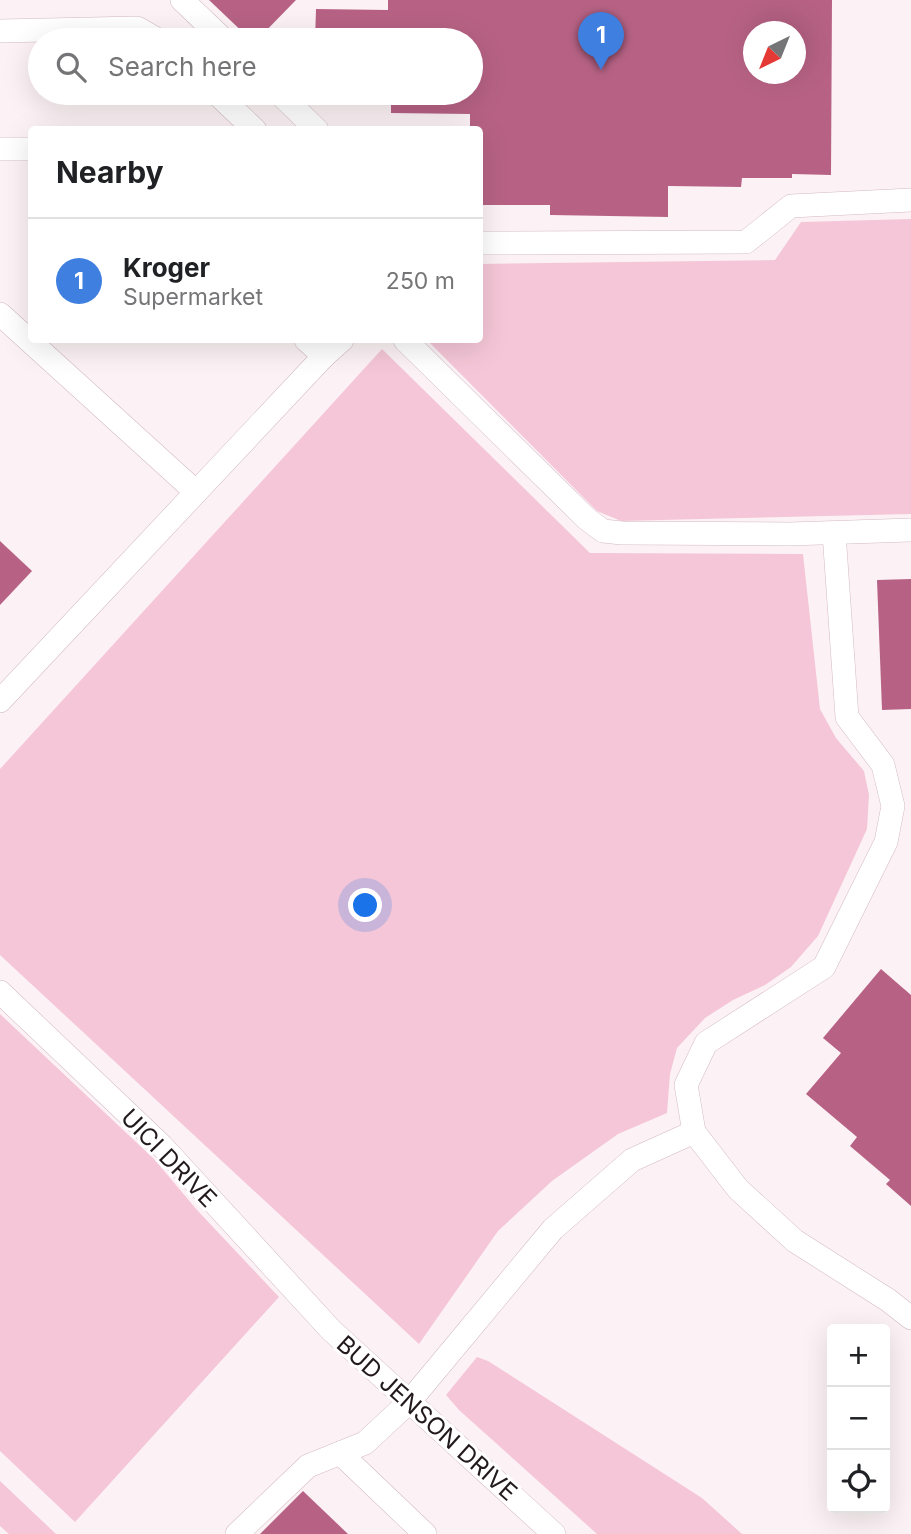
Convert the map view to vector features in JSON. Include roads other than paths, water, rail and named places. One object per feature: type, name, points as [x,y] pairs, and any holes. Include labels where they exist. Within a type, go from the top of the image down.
[{"type":"street","points":[[182,0],[211,28]]},
{"type":"street","points":[[0,31],[28,30]]},
{"type":"street","points":[[229,105],[252,126]]},
{"type":"street","points":[[291,105],[313,126]]},
{"type":"street","points":[[0,149],[28,149]]},
{"type":"street","points":[[483,243],[746,242],[791,206],[911,200]]},
{"type":"street","points":[[0,314],[28,339]]},
{"type":"street","points":[[32,343],[196,492]]},
{"type":"street","points":[[309,343],[324,356]]},
{"type":"street","points":[[0,701],[339,343]]},
{"type":"street","points":[[407,343],[587,519],[603,531],[790,534],[911,530]]},
{"type":"street","points":[[834,533],[847,717],[883,765],[893,806],[886,842],[824,967],[706,1043],[686,1085],[694,1132],[738,1189],[795,1241],[888,1300],[911,1318]]},
{"type":"street","name":"UICI DRIVE","points":[[0,992],[162,1146],[331,1330]]},
{"type":"street","points":[[237,1534],[308,1466],[365,1443],[409,1402],[553,1229],[632,1160],[694,1132]]},
{"type":"street","name":"BUD JENSON DRIVE","points":[[331,1330],[554,1534]]},
{"type":"street","points":[[340,1453],[425,1534]]},
{"type":"place","name":"Kroger","points":[[601,70]]}]
